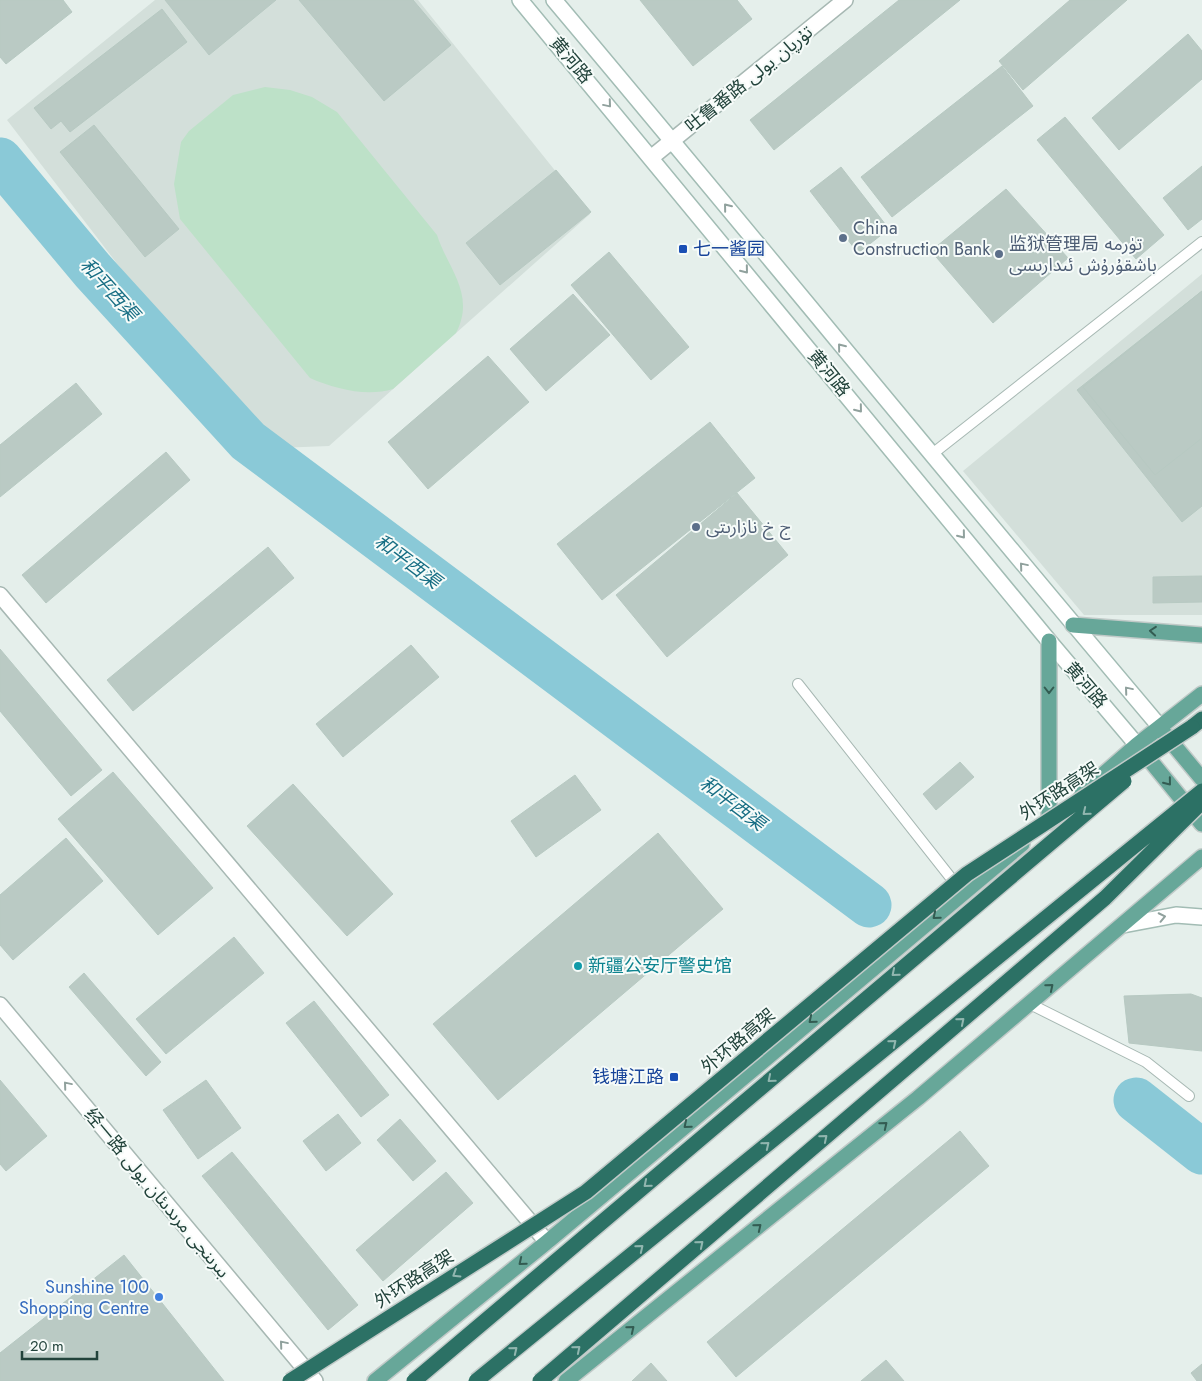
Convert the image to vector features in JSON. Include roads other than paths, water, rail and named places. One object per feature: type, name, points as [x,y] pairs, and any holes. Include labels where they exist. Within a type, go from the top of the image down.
[{"type":"highway","name":"外环路高架","points":[[290,1381],[586,1192],[967,874],[1197,723]]},
{"type":"highway","points":[[414,1381],[1069,826],[1197,723]]},
{"type":"highway","points":[[476,1381],[1202,791]]},
{"type":"highway","points":[[540,1381],[1105,898],[1202,802]]},
{"type":"main road","name":"黄河路","points":[[520,0],[652,157],[1049,641],[1137,745]]},
{"type":"main road","name":"黄河路","points":[[554,0],[673,141],[931,455],[1160,727]]},
{"type":"main road","name":"吐鲁番路 تۇرپان يولى","points":[[652,157],[845,0]]},
{"type":"main road","points":[[0,595],[548,1242]]},
{"type":"main road","points":[[1073,625],[1202,635]]},
{"type":"main road","points":[[1048,822],[1049,641]]},
{"type":"main road","points":[[375,1381],[548,1242],[963,894],[1137,745],[1202,694]]},
{"type":"main road","points":[[1160,727],[1202,779]]},
{"type":"main road","points":[[1137,745],[1202,824]]},
{"type":"main road","points":[[566,1381],[918,1098],[1202,857]]},
{"type":"main road","points":[[1123,926],[1176,914],[1202,917]]},
{"type":"main road","name":"经一路 بىرىنجى مرىدىئان يولى","points":[[0,1005],[315,1381]]},
{"type":"lane","points":[[931,455],[1202,242]]},
{"type":"lane","points":[[798,684],[963,894]]},
{"type":"lane","points":[[1030,1004],[1146,1062],[1189,1096]]},
{"type":"waterway","name":"和平西渠","points":[[0,160],[93,271],[248,441],[869,905]]},
{"type":"waterway","name":"和平西渠","points":[[1136,1100],[1202,1152]]},
{"type":"place","name":"China Construction Bank","points":[[843,238]]},
{"type":"place","name":"七一酱园","points":[[683,249]]},
{"type":"place","name":"监狱管理局 تۈرمە باشقۇرۇش ئىدارىسى","points":[[999,254]]},
{"type":"place","name":"ج خ نازارىتى","points":[[696,527]]},
{"type":"place","name":"新疆公安厅警史馆","points":[[578,966]]},
{"type":"place","name":"钱塘江路","points":[[674,1077]]},
{"type":"place","name":"Sunshine 100 Shopping Centre","points":[[159,1297]]}]
